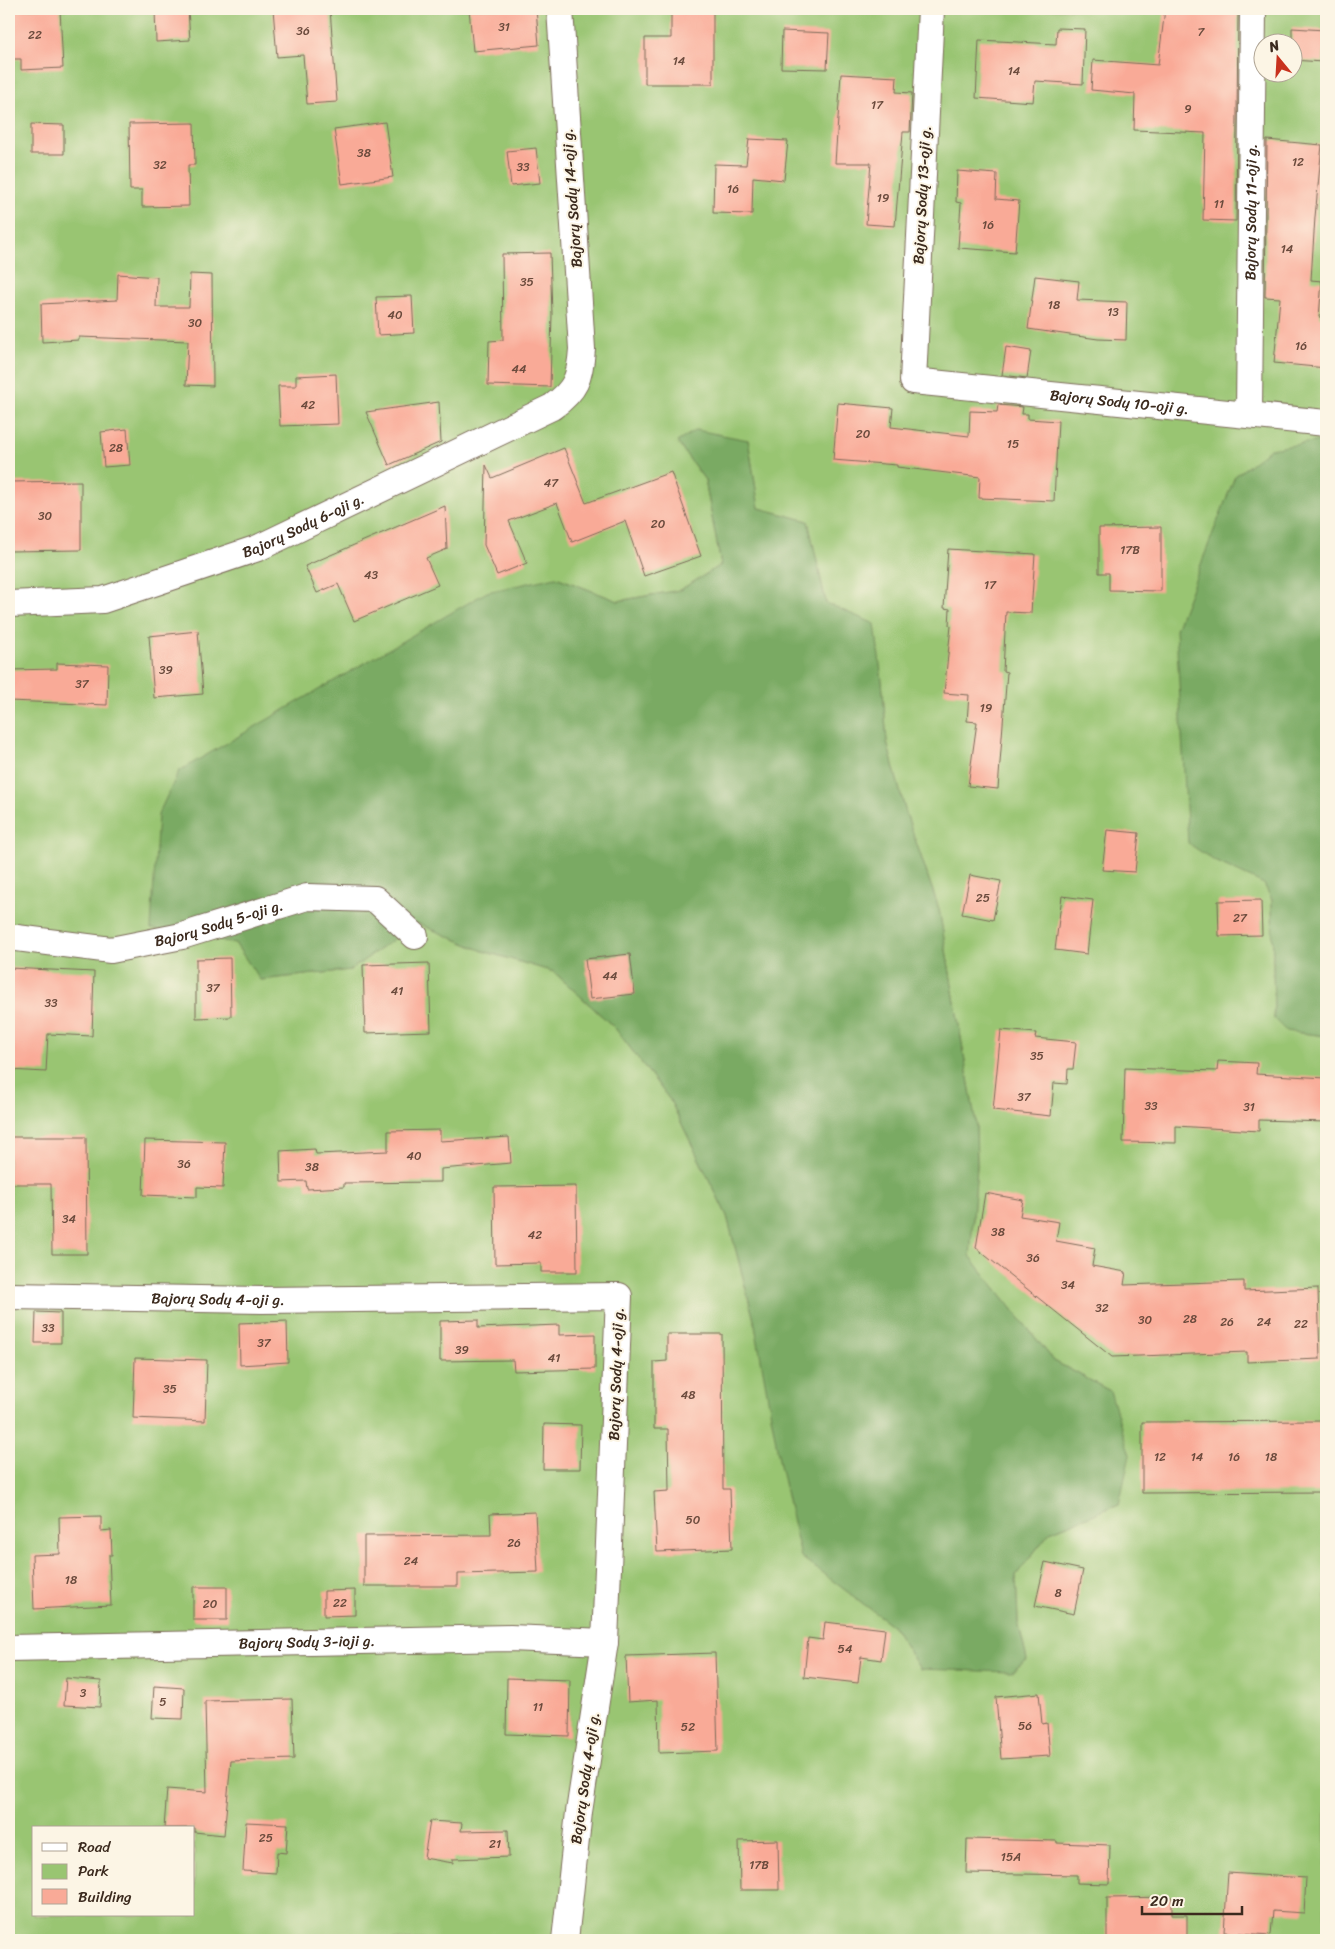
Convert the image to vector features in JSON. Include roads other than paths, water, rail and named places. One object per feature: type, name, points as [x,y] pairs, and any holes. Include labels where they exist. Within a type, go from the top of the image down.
[{"type":"street","name":"Bajorų Sodų 14-oji g.","points":[[560,9],[582,349],[581,370],[575,387]]},
{"type":"street","name":"Bajorų Sodų 13-oji g.","points":[[913,381],[931,9]]},
{"type":"street","name":"Bajorų Sodų 11-oji g.","points":[[1249,414],[1253,9]]},
{"type":"street","name":"Bajorų Sodų 10-oji g.","points":[[913,381],[1326,423]]},
{"type":"street","name":"Bajorų Sodų 6-oji g.","points":[[9,604],[103,600],[258,548],[552,407],[564,399],[575,387]]},
{"type":"street","name":"Bajorų Sodų 5-oji g.","points":[[9,937],[111,950],[182,936],[307,897],[375,899],[415,936]]},
{"type":"street","name":"Bajorų Sodų 4-oji g.","points":[[9,1296],[262,1300],[619,1296],[605,1642],[579,1812],[565,1940]]},
{"type":"street","name":"Bajorų Sodų 3-ioji g.","points":[[9,1648],[510,1638],[605,1642]]}]
